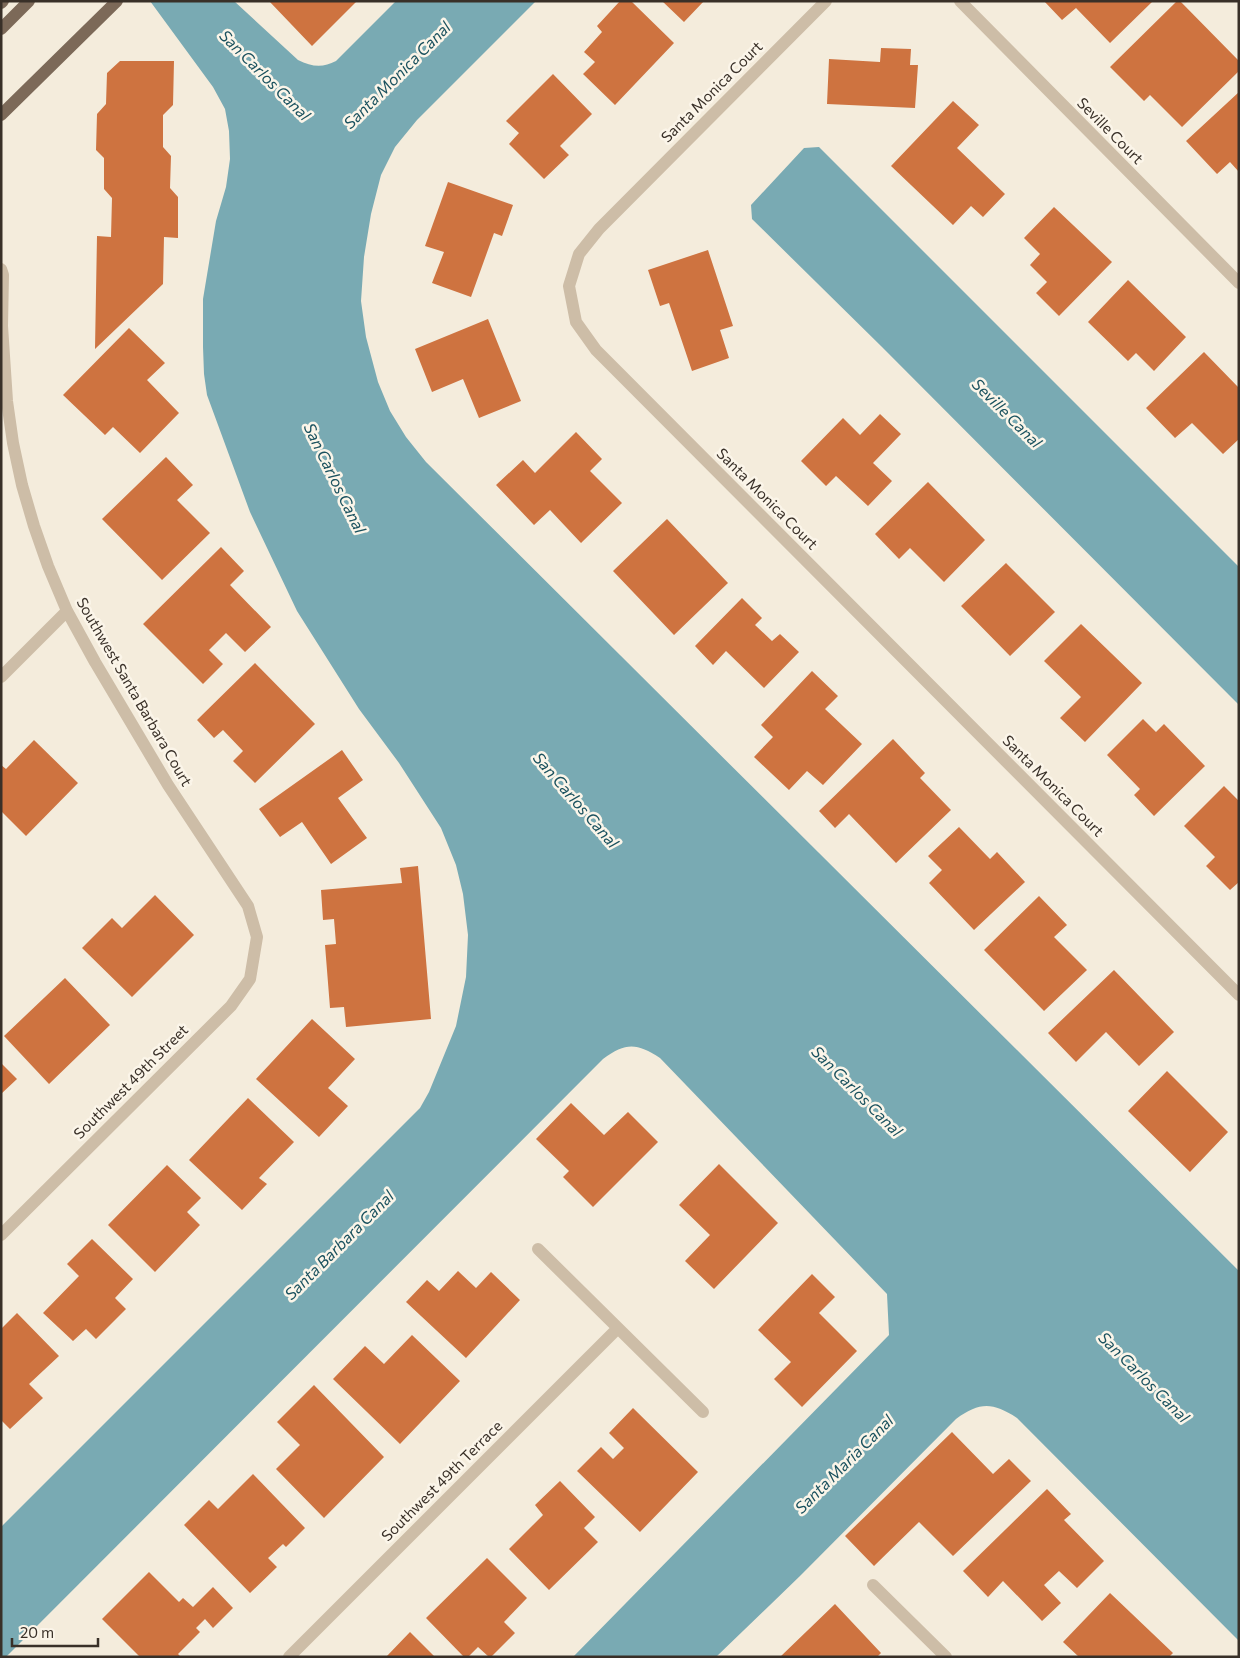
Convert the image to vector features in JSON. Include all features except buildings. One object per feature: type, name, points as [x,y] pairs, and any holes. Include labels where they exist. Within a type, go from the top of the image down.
[{"type":"main road","points":[[1,29],[29,1]]},
{"type":"main road","points":[[1,115],[118,1]]},
{"type":"street","name":"Santa Monica Court","points":[[826,1],[599,229],[578,254],[569,286],[576,322],[596,350],[1239,995]]},
{"type":"street","name":"Seville Court","points":[[960,1],[1239,283]]},
{"type":"street","name":"Southwest Santa Barbara Court","points":[[1,269],[3,275],[2,326],[6,382],[14,443],[22,485],[48,566],[67,611],[95,662],[168,786],[248,906],[257,938]]},
{"type":"street","points":[[1,677],[67,611]]},
{"type":"street","name":"Southwest 49th Street","points":[[1,1234],[231,1006],[250,979],[257,938]]},
{"type":"street","points":[[538,1249],[703,1412]]},
{"type":"street","name":"Southwest 49th Terrace","points":[[289,1657],[618,1328]]},
{"type":"street","points":[[873,1586],[946,1657]]},
{"type":"water","points":[[150,1],[234,1],[298,60],[317,66],[327,65],[336,61],[396,1],[536,1],[417,120],[395,147],[381,175],[371,214],[364,257],[361,301],[366,337],[378,382],[390,411],[406,437],[426,462],[1239,1271],[1239,1641],[1017,1418],[1000,1409],[986,1406],[972,1409],[956,1419],[800,1576],[716,1657],[573,1657],[889,1335],[887,1294],[660,1058],[645,1049],[632,1046],[611,1053],[603,1059],[6,1657],[1,1657],[1,1527],[420,1108],[429,1092],[456,1026],[466,977],[468,935],[463,894],[456,865],[441,828],[399,763],[359,709],[297,611],[250,512],[207,395],[204,374],[203,299],[216,221],[226,187],[230,159],[229,131],[225,109],[213,87]]},
{"type":"water","name":"Seville Canal","points":[[819,147],[1239,567],[1239,705],[752,219],[751,205],[804,148]]},
{"type":"water label","name":"San Carlos Canal","points":[[265,75]]},
{"type":"water label","name":"Santa Monica Canal","points":[[397,75]]},
{"type":"water label","name":"San Carlos Canal","points":[[335,478]]},
{"type":"water label","name":"San Carlos Canal","points":[[576,800]]},
{"type":"water label","name":"San Carlos Canal","points":[[857,1091]]},
{"type":"water label","name":"Santa Barbara Canal","points":[[339,1245]]},
{"type":"water label","name":"San Carlos Canal","points":[[1144,1377]]},
{"type":"water label","name":"Santa Maria Canal","points":[[844,1464]]}]
